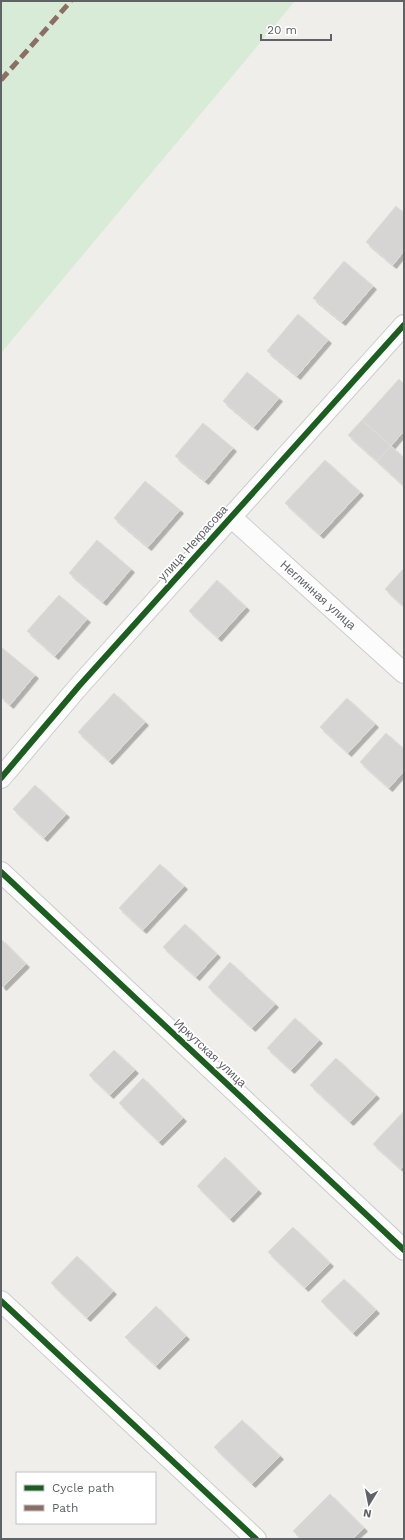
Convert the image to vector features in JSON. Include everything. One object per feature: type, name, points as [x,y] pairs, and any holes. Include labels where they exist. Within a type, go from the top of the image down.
[{"type":"street","name":"улица Некрасова","points":[[1,778],[79,686],[404,325]]},
{"type":"street","name":"Неглинная улица","points":[[231,517],[404,673]]},
{"type":"street","name":"Иркутская улица","points":[[1,872],[404,1250]]},
{"type":"street","points":[[1,1301],[256,1539]]},
{"type":"green space","points":[[1,1],[295,1],[1,353]]},
{"type":"building","points":[[396,206],[404,213],[404,251],[393,265],[366,242]]},
{"type":"building","points":[[344,261],[373,286],[342,322],[313,298]]},
{"type":"building","points":[[298,314],[328,340],[297,376],[267,351]]},
{"type":"building","points":[[247,372],[279,398],[254,427],[223,401]]},
{"type":"building","points":[[399,379],[404,384],[404,431],[391,446],[362,420]]},
{"type":"building","points":[[362,420],[391,446],[377,461],[348,435]]},
{"type":"building","points":[[203,423],[233,448],[205,481],[175,456]]},
{"type":"building","points":[[391,446],[404,458],[404,486],[377,461]]},
{"type":"building","points":[[325,460],[360,492],[320,535],[285,503]]},
{"type":"building","points":[[145,481],[180,510],[148,547],[114,518]]},
{"type":"building","points":[[97,540],[131,569],[103,602],[69,573]]},
{"type":"building","points":[[404,568],[404,607],[385,589]]},
{"type":"building","points":[[217,580],[246,607],[218,638],[189,611]]},
{"type":"building","points":[[59,595],[87,619],[55,656],[27,631]]},
{"type":"building","points":[[1,647],[35,675],[10,705],[1,697]]},
{"type":"building","points":[[114,693],[145,722],[109,761],[78,732]]},
{"type":"building","points":[[347,698],[375,724],[348,753],[320,727]]},
{"type":"building","points":[[386,733],[404,749],[404,771],[389,788],[360,762]]},
{"type":"building","points":[[35,785],[66,814],[44,838],[13,809]]},
{"type":"building","points":[[160,864],[184,886],[143,930],[119,908]]},
{"type":"building","points":[[185,924],[217,954],[196,977],[163,947]]},
{"type":"building","points":[[1,939],[26,964],[3,987],[1,985]]},
{"type":"building","points":[[230,962],[275,1004],[252,1028],[208,987]]},
{"type":"building","points":[[295,1018],[319,1040],[291,1070],[267,1048]]},
{"type":"building","points":[[114,1050],[135,1070],[110,1095],[89,1075]]},
{"type":"building","points":[[336,1058],[376,1095],[350,1122],[310,1085]]},
{"type":"building","points":[[143,1078],[183,1118],[159,1142],[119,1103]]},
{"type":"building","points":[[403,1112],[404,1165],[401,1169],[373,1144]]},
{"type":"building","points":[[225,1157],[258,1190],[230,1219],[197,1186]]},
{"type":"building","points":[[293,1227],[330,1263],[305,1288],[268,1252]]},
{"type":"building","points":[[77,1256],[113,1291],[87,1318],[51,1283]]},
{"type":"building","points":[[344,1279],[376,1310],[353,1333],[321,1301]]},
{"type":"building","points":[[156,1306],[186,1336],[156,1366],[125,1337]]},
{"type":"building","points":[[242,1420],[280,1456],[252,1484],[214,1447]]},
{"type":"building","points":[[330,1494],[364,1528],[352,1539],[301,1539],[293,1531]]},
{"type":"marked path","points":[[1,80],[71,1]]},
{"type":"cycle path","points":[[1,778],[79,686],[404,325]]},
{"type":"cycle path","points":[[1,872],[404,1250]]},
{"type":"cycle path","points":[[1,1301],[256,1539]]}]
